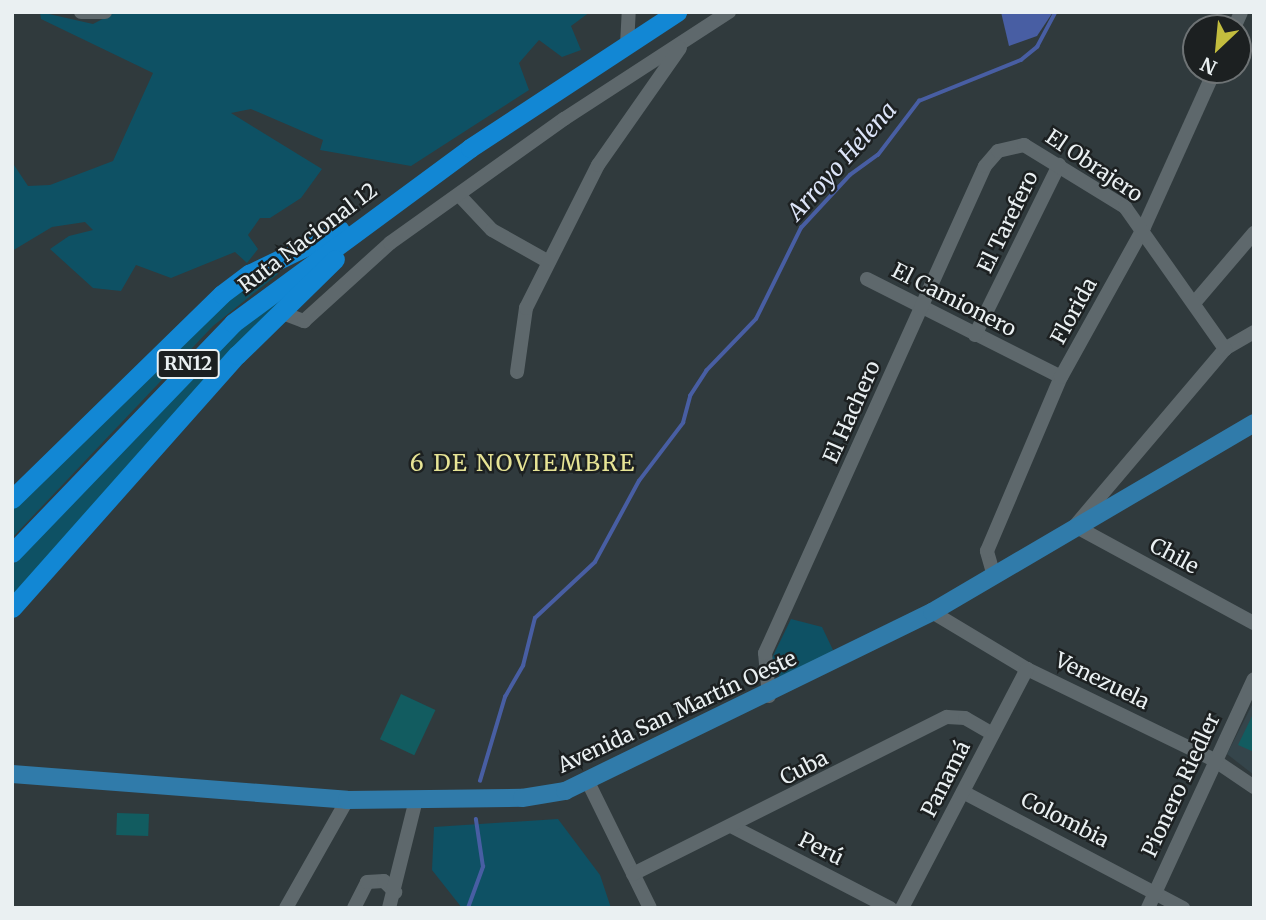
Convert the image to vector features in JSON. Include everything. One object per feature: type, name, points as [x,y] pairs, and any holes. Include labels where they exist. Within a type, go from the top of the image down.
[{"type":"highway","name":"Ruta Nacional 12","points":[[12,553],[206,346],[390,204],[677,12]]},
{"type":"highway","points":[[12,608],[280,312],[390,204]]},
{"type":"highway","points":[[12,499],[222,294],[249,274],[390,204]]},
{"type":"main road","name":"Avenida San Martín Oeste","points":[[12,774],[347,800],[522,798],[588,782],[769,695],[932,612],[1254,423]]},
{"type":"street","points":[[81,12],[105,13]]},
{"type":"street","points":[[627,45],[629,12]]},
{"type":"street","points":[[280,312],[304,321],[390,243],[564,119],[681,46],[729,12]]},
{"type":"street","points":[[517,372],[526,308],[549,262],[610,145],[681,46]]},
{"type":"street","name":"Florida","points":[[994,576],[987,551],[1061,377],[1144,227],[1209,84]]},
{"type":"street","name":"El Obrajero","points":[[999,151],[1024,145],[1125,208],[1144,227],[1225,349]]},
{"type":"street","name":"El Hachero","points":[[769,695],[765,653],[985,166],[999,151]]},
{"type":"street","name":"El Tarefero","points":[[975,335],[1059,165]]},
{"type":"street","points":[[459,195],[492,230],[549,262]]},
{"type":"street","points":[[1195,303],[1254,233]]},
{"type":"street","name":"El Camionero","points":[[867,279],[1061,377]]},
{"type":"street","points":[[1075,526],[1225,349],[1254,332]]},
{"type":"street","name":"Chile","points":[[1075,526],[1254,623]]},
{"type":"street","name":"Venezuela","points":[[932,612],[1027,669],[1214,760],[1254,787]]},
{"type":"street","name":"Panamá","points":[[902,908],[1027,669]]},
{"type":"street","name":"Pionero Riedler","points":[[1148,908],[1214,760],[1254,680]]},
{"type":"street","name":"Cuba","points":[[633,874],[733,827],[947,718],[965,718],[993,734]]},
{"type":"street","points":[[588,782],[650,908]]},
{"type":"street","name":"Colombia","points":[[963,792],[1156,890],[1182,908]]},
{"type":"street","points":[[286,908],[347,800]]},
{"type":"street","points":[[389,908],[416,800]]},
{"type":"street","name":"Perú","points":[[733,827],[890,908]]},
{"type":"street","points":[[354,908],[367,882],[384,881],[395,892]]},
{"type":"shaded area","points":[[40,12],[93,24],[116,12],[590,12],[571,26],[581,50],[562,57],[539,40],[519,63],[529,90],[411,166],[320,150],[323,140],[251,109],[231,113],[322,169],[301,198],[270,218],[260,218],[248,235],[258,249],[247,263],[235,252],[171,278],[136,265],[121,291],[93,288],[50,249],[69,236],[93,230],[85,222],[52,227],[12,251],[12,162],[28,186],[50,185],[113,161],[153,73],[41,19]]},
{"type":"shaded area","points":[[274,267],[278,274],[213,326],[12,538],[12,510],[205,318]]},
{"type":"shaded area","points":[[276,297],[279,302],[12,597],[12,566],[238,326]]},
{"type":"shaded area","points":[[791,619],[822,627],[833,650],[827,661],[780,678],[772,658]]},
{"type":"shaded area","points":[[1254,701],[1254,775],[1227,754]]},
{"type":"shaded area","points":[[558,819],[600,875],[611,908],[462,908],[432,870],[434,827]]},
{"type":"water","points":[[1001,12],[1053,12],[1037,36],[1009,46]]},
{"type":"building","points":[[401,694],[435,710],[414,755],[380,739]]},
{"type":"building","points":[[1254,712],[1254,752],[1238,745]]},
{"type":"building","points":[[117,813],[149,814],[148,836],[116,835]]},
{"type":"waterway","name":"Arroyo Helena","points":[[480,781],[505,697],[523,666],[535,618],[595,562],[639,481],[683,423],[690,396],[706,371],[756,319],[801,228],[850,175],[878,155],[919,101],[1021,60],[1037,47],[1056,12]]},
{"type":"waterway","name":"Arroyo Helena","points":[[468,908],[483,867],[476,820]]},
{"type":"district","name":"6 DE NOVIEMBRE","points":[[523,463]]}]
